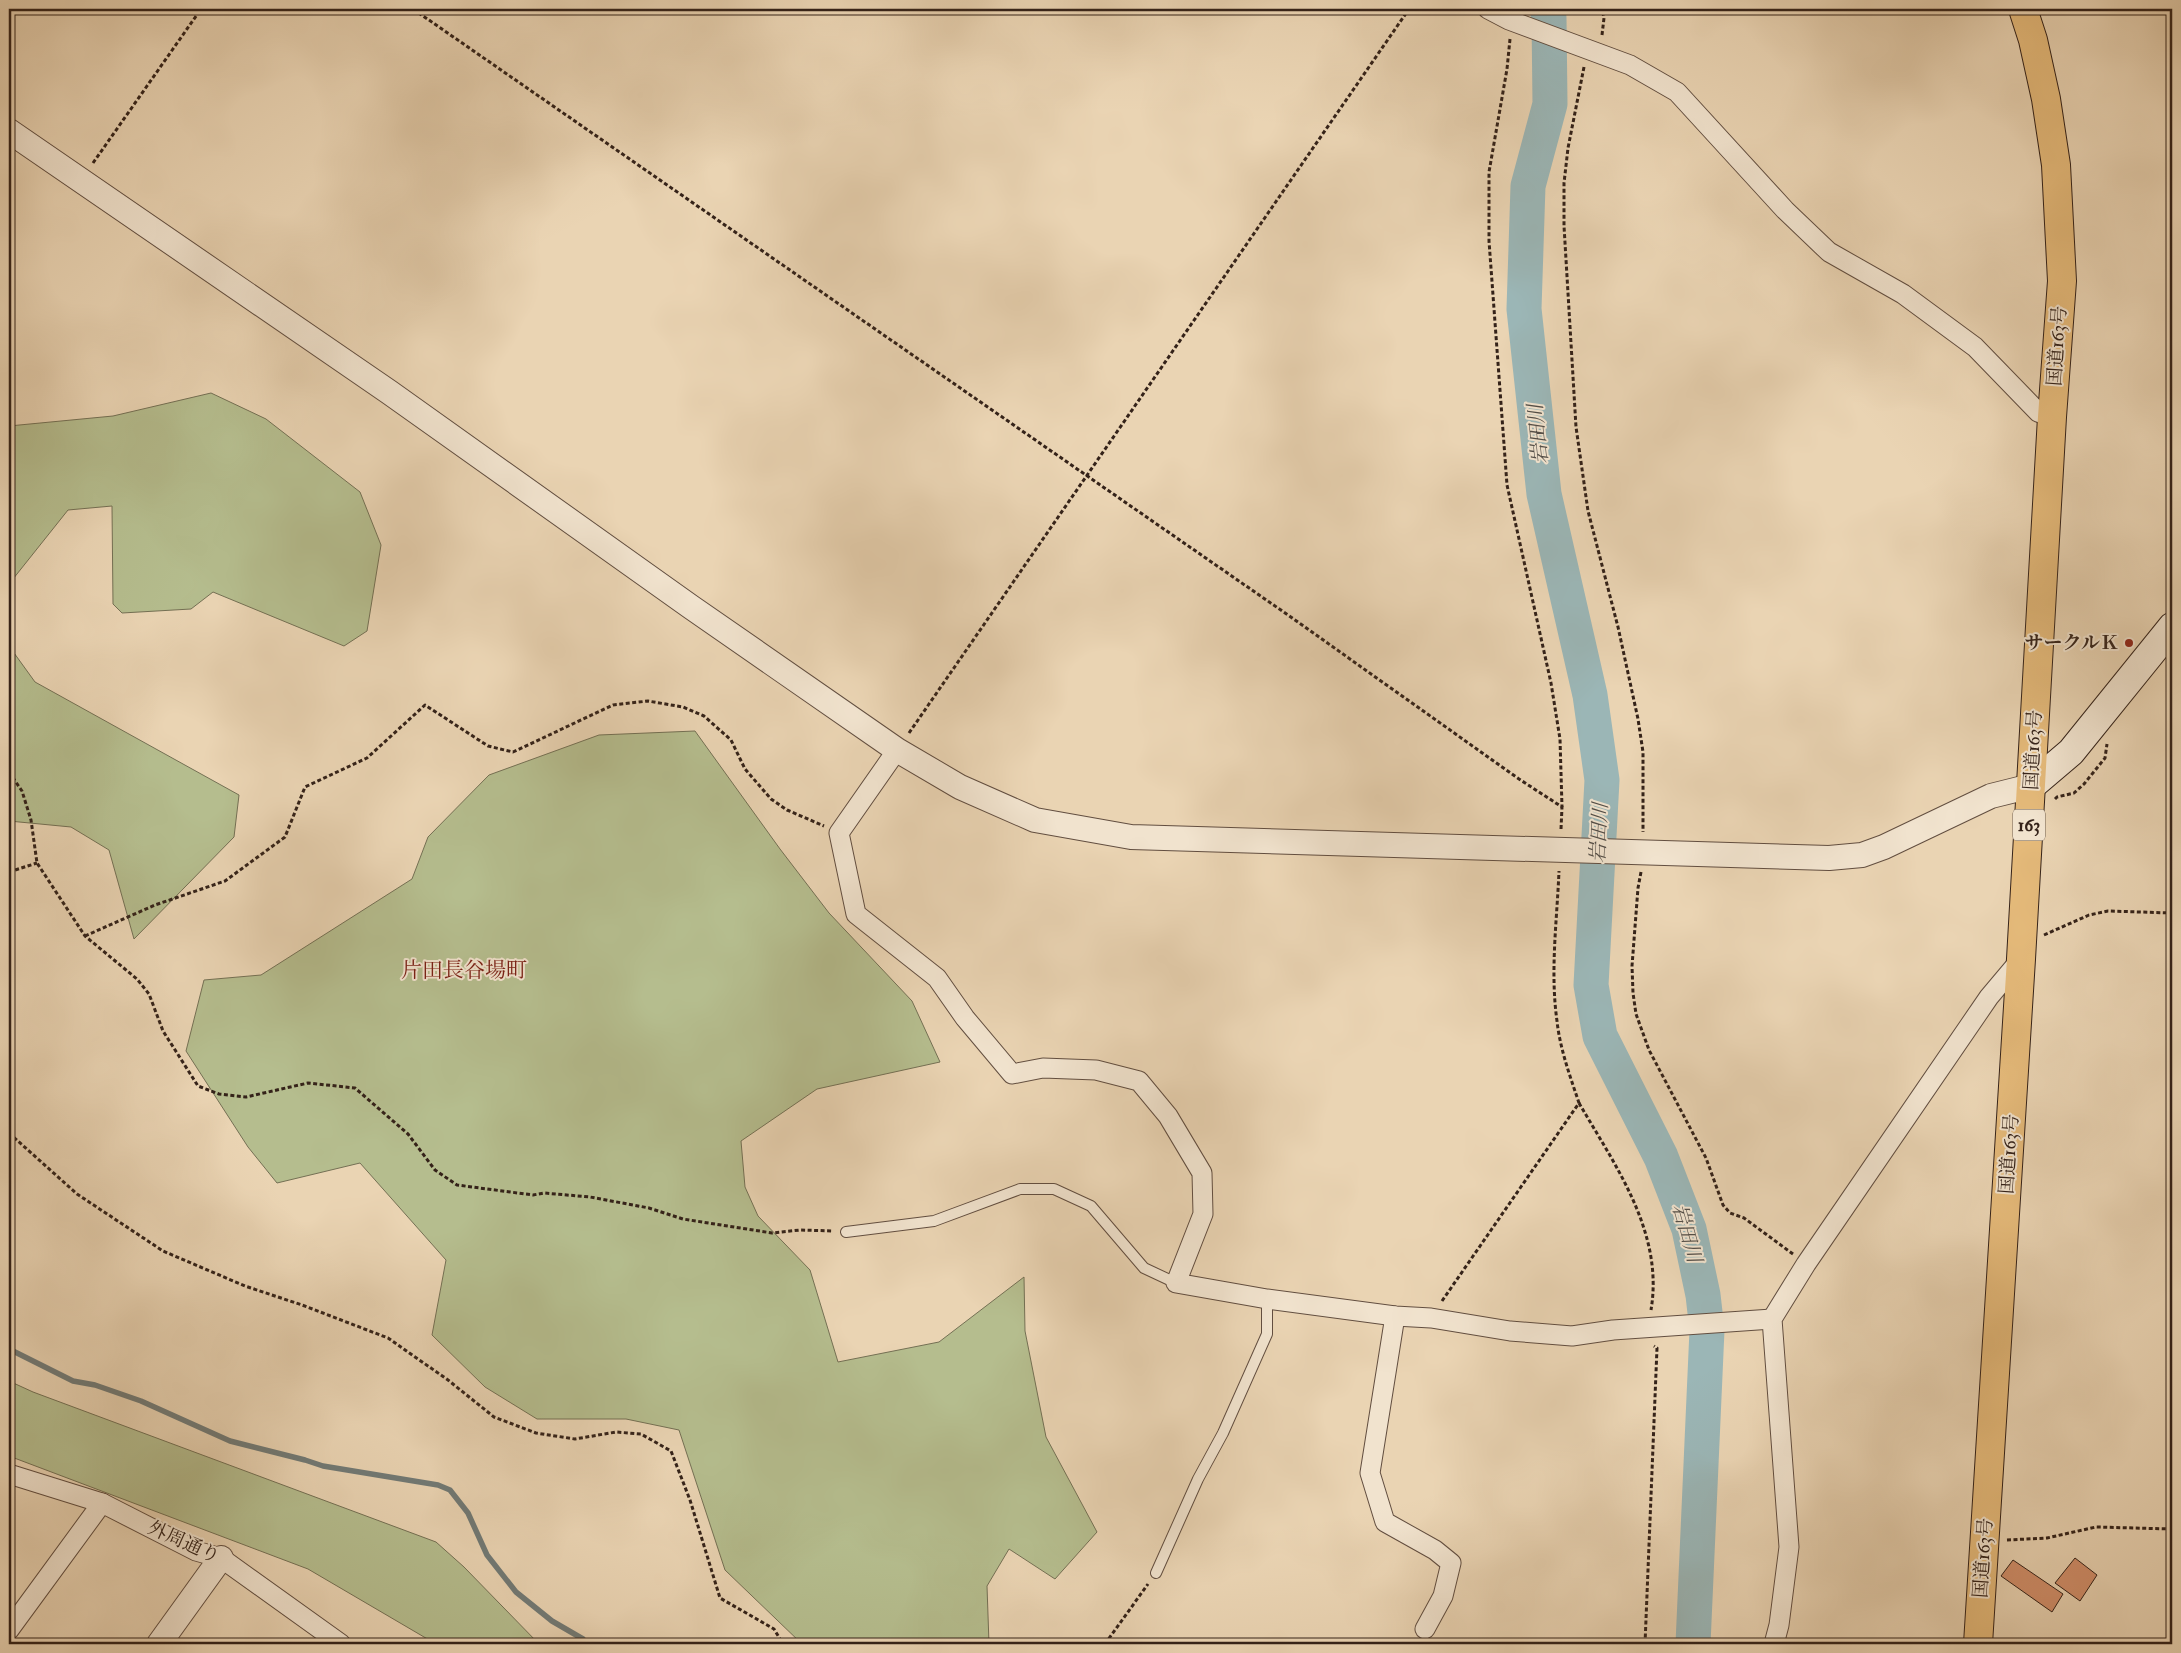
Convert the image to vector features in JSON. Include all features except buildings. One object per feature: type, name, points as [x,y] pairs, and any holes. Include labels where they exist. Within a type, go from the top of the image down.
[{"type":"highway","name":"国道163号","points":[[1978,1644],[2022,950],[2041,796],[2052,416],[2062,281],[2056,165],[2046,99],[2033,40],[2023,9]]},
{"type":"main road","points":[[2041,796],[2071,752],[2172,627]]},
{"type":"street","points":[[1488,9],[1514,22],[1630,65],[1676,92],[1785,210],[1829,252],[1903,294],[1975,348],[2038,412],[2052,416]]},
{"type":"street","points":[[9,131],[389,392],[675,596],[897,750],[960,788],[1035,820],[1131,837],[1829,858],[1862,855],[1884,848],[1991,796],[2041,796]]},
{"type":"street","points":[[897,750],[839,833],[856,914],[937,978],[965,1018],[1012,1074],[1043,1068],[1096,1070],[1139,1081],[1168,1116],[1202,1173],[1203,1214],[1176,1283],[1268,1299],[1395,1316],[1431,1318],[1510,1332],[1572,1336],[1613,1330],[1652,1333],[1772,1319]]},
{"type":"street","points":[[1774,1644],[1779,1625],[1789,1547],[1772,1319],[1806,1264],[2022,950]]},
{"type":"street","points":[[1395,1316],[1370,1473],[1385,1522],[1435,1550],[1451,1563],[1443,1596],[1425,1629]]},
{"type":"street","name":"外周通り","points":[[9,1474],[102,1503],[196,1551],[221,1558],[322,1639],[341,1644]]},
{"type":"street","points":[[9,1630],[102,1503]]},
{"type":"street","points":[[159,1644],[221,1558]]},
{"type":"lane","points":[[846,1232],[934,1221],[1020,1189],[1054,1189],[1091,1206],[1144,1268],[1176,1283]]},
{"type":"lane","points":[[1156,1573],[1198,1479],[1223,1433],[1267,1334],[1268,1299]]},
{"type":"path","points":[[82,180],[201,9]]},
{"type":"path","points":[[413,9],[1288,615],[1519,779],[1562,806]]},
{"type":"path","points":[[897,750],[1410,9]]},
{"type":"path","points":[[1602,9],[1603,30],[1588,49],[1568,148],[1564,183],[1564,226],[1576,427],[1588,511],[1618,627],[1638,719],[1643,752],[1645,853],[1638,888],[1632,966],[1636,1014],[1649,1050],[1706,1158],[1723,1205],[1730,1213],[1744,1218],[1806,1264]]},
{"type":"path","points":[[1514,22],[1510,33],[1507,69],[1489,172],[1488,241],[1507,484],[1552,692],[1560,739],[1562,806],[1554,992],[1557,1022],[1563,1052],[1579,1104],[1624,1181],[1649,1240],[1653,1297],[1652,1333],[1657,1348],[1645,1644]]},
{"type":"path","points":[[85,936],[155,905],[225,881],[285,837],[306,787],[367,758],[425,705],[488,746],[513,752],[613,704],[648,701],[683,706],[704,716],[731,740],[744,769],[771,799],[787,810],[839,833]]},
{"type":"path","points":[[2041,796],[2056,797],[2074,793],[2084,784],[2105,758],[2108,735]]},
{"type":"path","points":[[9,772],[22,792],[31,820],[37,863],[85,936],[137,979],[149,994],[163,1031],[198,1086],[219,1094],[246,1097],[308,1083],[355,1088],[408,1134],[435,1170],[456,1185],[533,1195],[544,1193],[590,1197],[649,1208],[683,1219],[772,1233],[800,1230],[846,1232]]},
{"type":"path","points":[[9,872],[37,863]]},
{"type":"path","points":[[2022,950],[2034,939],[2089,915],[2108,911],[2172,913]]},
{"type":"path","points":[[1431,1318],[1579,1104]]},
{"type":"path","points":[[9,1134],[77,1194],[163,1252],[245,1286],[302,1305],[388,1338],[448,1380],[494,1417],[536,1433],[575,1439],[616,1432],[642,1434],[671,1451],[690,1500],[720,1598],[774,1628],[782,1644]]},
{"type":"path","points":[[1984,1540],[2047,1538],[2096,1527],[2172,1530]]},
{"type":"path","points":[[1105,1644],[1156,1573]]},
{"type":"green space","points":[[211,393],[266,419],[360,492],[381,545],[367,631],[344,646],[213,592],[191,609],[122,613],[113,604],[112,506],[68,510],[9,584],[9,426],[113,416]]},
{"type":"green space","points":[[9,646],[35,682],[239,795],[234,837],[134,939],[109,850],[71,827],[9,821]]},
{"type":"green space","points":[[695,731],[780,849],[829,913],[912,1001],[940,1062],[817,1089],[741,1141],[745,1187],[758,1216],[810,1270],[838,1362],[939,1342],[1024,1277],[1025,1331],[1046,1437],[1097,1532],[1055,1579],[1009,1549],[987,1586],[989,1644],[802,1644],[725,1570],[679,1430],[626,1419],[537,1419],[485,1387],[432,1335],[446,1260],[360,1163],[277,1183],[248,1147],[186,1051],[204,980],[261,975],[412,879],[428,837],[489,775],[599,735]]},
{"type":"green space","points":[[9,1381],[33,1392],[436,1542],[464,1567],[539,1644],[436,1644],[308,1569],[9,1456]]},
{"type":"waterway","name":"岩田川","points":[[1547,9],[1549,18],[1550,104],[1528,186],[1524,309],[1544,494],[1590,695],[1602,780],[1591,985],[1600,1036],[1661,1157],[1689,1229],[1703,1295],[1707,1330],[1693,1644]]},
{"type":"waterway","points":[[9,1349],[73,1381],[95,1385],[141,1401],[230,1441],[323,1466],[438,1485],[450,1490],[468,1513],[487,1555],[516,1592],[552,1621],[583,1639],[587,1644]]},
{"type":"place","name":"サークルＫ","points":[[2129,643]]},
{"type":"district","name":"片田長谷場町","points":[[464,970]]}]
